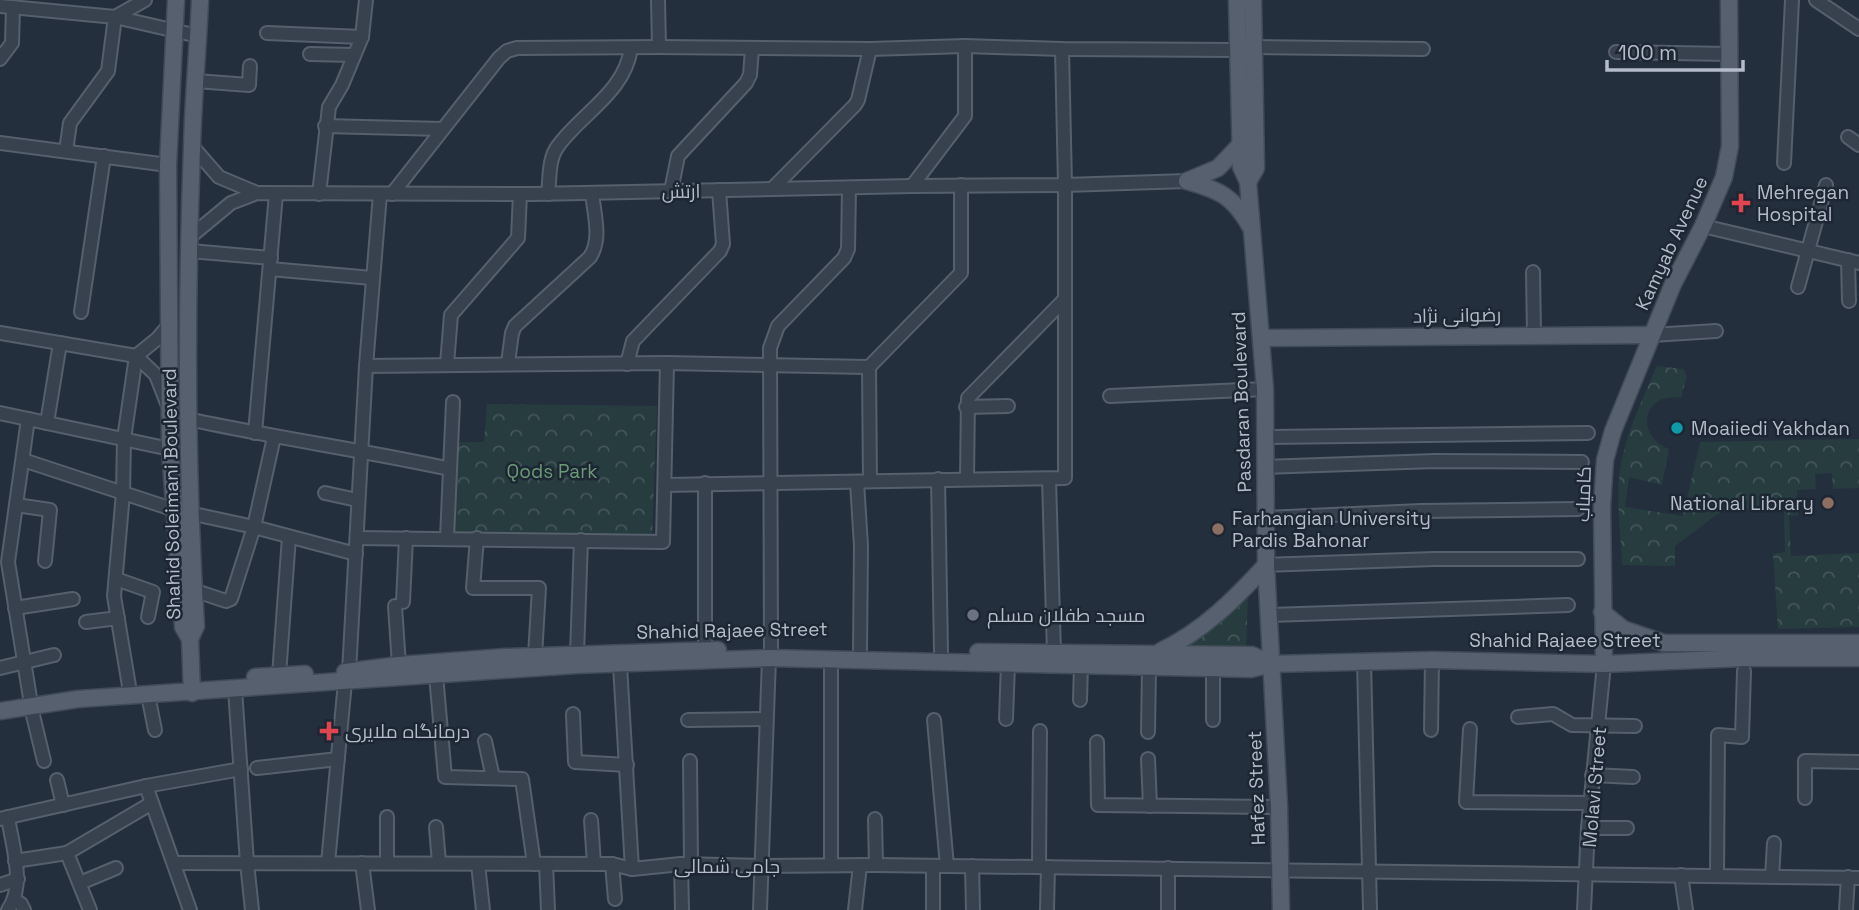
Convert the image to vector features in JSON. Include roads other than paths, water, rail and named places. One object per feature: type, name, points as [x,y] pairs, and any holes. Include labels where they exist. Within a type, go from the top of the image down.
[{"type":"main road","name":"Shahid Soleimani Boulevard","points":[[176,0],[168,164],[170,449],[193,590],[196,626],[190,639]]},
{"type":"main road","name":"Shahid Soleimani Boulevard","points":[[190,639],[183,627],[182,512],[188,419],[192,146],[200,0]]},
{"type":"main road","name":"Pasdaran Boulevard","points":[[1237,0],[1246,48],[1256,168],[1248,182]]},
{"type":"main road","name":"Pasdaran Boulevard","points":[[1253,0],[1246,48],[1240,145],[1241,167],[1248,182],[1262,338],[1266,437],[1266,565],[1271,664]]},
{"type":"main road","name":"Kamyab Avenue","points":[[1652,335],[1724,177],[1730,146],[1729,0]]},
{"type":"main road","points":[[1187,181],[1218,168],[1240,145]]},
{"type":"main road","points":[[1187,181],[1224,194],[1241,210],[1252,228]]},
{"type":"main road","name":"رضوانی نژاد","points":[[1262,338],[1652,335]]},
{"type":"main road","name":"کامیاب","points":[[1604,664],[1602,612],[1605,460],[1613,431],[1652,335]]},
{"type":"main road","points":[[1153,660],[1205,625],[1242,592],[1266,565]]},
{"type":"main road","name":"Shahid Rajaee Street","points":[[1602,612],[1623,629],[1664,643],[1859,643]]},
{"type":"main road","points":[[190,639],[192,688]]},
{"type":"main road","name":"Shahid Rajaee Street","points":[[192,688],[279,675],[436,675],[535,656],[705,650],[831,658],[941,652],[1054,653],[1153,660],[1213,668],[1432,660],[1604,664],[1743,658],[1859,657]]},
{"type":"main road","name":"Shahid Rajaee Street","points":[[192,688],[235,689],[347,677],[399,665],[620,664],[860,650],[1008,664],[1081,665],[1252,655],[1271,664]]},
{"type":"main road","name":"Hafez Street","points":[[1271,664],[1279,807],[1281,910]]},
{"type":"main road","points":[[0,712],[74,690],[129,686],[192,688]]},
{"type":"main road","points":[[0,703],[148,695],[192,688]]},
{"type":"street","points":[[115,17],[145,0]]},
{"type":"street","points":[[319,194],[325,126],[330,103],[342,85],[362,37],[366,0]]},
{"type":"street","points":[[658,0],[659,47]]},
{"type":"street","points":[[1784,163],[1792,0]]},
{"type":"street","points":[[1816,0],[1859,29]]},
{"type":"street","points":[[1,58],[12,43],[7,7],[115,17],[198,36]]},
{"type":"street","points":[[66,151],[71,123],[108,71],[115,17]]},
{"type":"street","points":[[267,33],[362,37]]},
{"type":"street","points":[[328,863],[347,677],[372,278],[386,194],[507,51],[517,48],[870,49],[965,46],[1062,49],[1423,49]]},
{"type":"street","points":[[912,186],[965,116],[965,46]]},
{"type":"street","points":[[548,194],[551,162],[558,146],[597,107],[626,69],[631,48]]},
{"type":"street","points":[[671,191],[678,156],[746,83],[750,75],[752,49]]},
{"type":"street","points":[[772,190],[855,105],[870,49]]},
{"type":"street","points":[[664,485],[1065,478],[1062,49]]},
{"type":"street","points":[[1616,52],[1729,54]]},
{"type":"street","points":[[310,54],[354,55]]},
{"type":"street","points":[[196,81],[249,85],[250,66]]},
{"type":"street","points":[[325,126],[442,129]]},
{"type":"street","points":[[1848,137],[1859,145]]},
{"type":"street","points":[[0,143],[168,164]]},
{"type":"street","points":[[192,146],[219,177],[257,193]]},
{"type":"street","points":[[81,312],[104,156]]},
{"type":"street","name":"ارتش","points":[[190,244],[231,203],[257,193],[548,194],[1187,181]]},
{"type":"street","points":[[860,650],[863,482],[869,367],[961,273],[961,185]]},
{"type":"street","points":[[1798,287],[1826,185]]},
{"type":"street","points":[[760,910],[770,654],[770,348],[778,326],[837,268],[848,249],[849,188]]},
{"type":"street","points":[[627,364],[634,341],[720,251],[723,244],[719,190]]},
{"type":"street","points":[[508,363],[515,326],[590,257],[595,249],[597,241],[592,193]]},
{"type":"street","points":[[255,433],[276,194]]},
{"type":"street","points":[[447,364],[451,315],[518,238],[520,194]]},
{"type":"street","points":[[1703,226],[1854,262],[1849,301]]},
{"type":"street","points":[[190,244],[271,263],[372,278]]},
{"type":"street","points":[[1533,272],[1534,335]]},
{"type":"street","points":[[967,479],[967,402],[1064,300]]},
{"type":"street","points":[[129,686],[114,596],[123,493],[124,439],[136,356],[158,339],[170,324]]},
{"type":"street","points":[[1652,335],[1716,331]]},
{"type":"street","points":[[0,333],[136,356],[156,375],[170,412]]},
{"type":"street","points":[[47,423],[60,343]]},
{"type":"street","points":[[366,366],[667,363],[869,367]]},
{"type":"street","points":[[356,538],[663,542],[667,363]]},
{"type":"street","points":[[1110,396],[1265,389]]},
{"type":"street","points":[[447,538],[453,402]]},
{"type":"street","points":[[967,402],[1008,406]]},
{"type":"street","points":[[0,413],[170,449]]},
{"type":"street","points":[[28,419],[16,505],[4,562],[15,605],[30,702],[44,761]]},
{"type":"street","points":[[188,419],[450,469]]},
{"type":"street","points":[[1266,437],[1588,433]]},
{"type":"street","points":[[193,590],[229,601],[254,527],[274,437]]},
{"type":"street","points":[[23,460],[182,512],[254,527],[356,554]]},
{"type":"street","points":[[1266,467],[1435,461],[1582,462]]},
{"type":"street","points":[[938,479],[941,652]]},
{"type":"street","points":[[1049,479],[1054,653]]},
{"type":"street","points":[[705,483],[705,650]]},
{"type":"street","points":[[326,493],[357,500]]},
{"type":"street","points":[[16,505],[50,510],[45,561]]},
{"type":"street","points":[[1266,518],[1421,511],[1578,509]]},
{"type":"street","points":[[279,675],[289,537]]},
{"type":"street","points":[[399,665],[399,604],[406,538]]},
{"type":"street","points":[[477,538],[472,588],[539,588],[535,656]]},
{"type":"street","points":[[577,654],[581,540]]},
{"type":"street","points":[[1266,565],[1434,559],[1578,559]]},
{"type":"street","points":[[116,579],[153,592],[148,617]]},
{"type":"street","points":[[0,605],[73,598]]},
{"type":"street","points":[[1269,615],[1568,605]]},
{"type":"street","points":[[86,622],[118,618]]},
{"type":"street","points":[[0,668],[54,655]]},
{"type":"street","points":[[831,658],[831,865]]},
{"type":"street","points":[[1148,732],[1153,660]]},
{"type":"street","points":[[1431,730],[1432,660]]},
{"type":"street","points":[[1364,662],[1370,910]]},
{"type":"street","points":[[620,664],[632,869]]},
{"type":"street","points":[[1006,719],[1008,664]]},
{"type":"street","name":"Molavi Street","points":[[1584,910],[1592,775],[1604,664]]},
{"type":"street","points":[[1080,700],[1081,665]]},
{"type":"street","points":[[1213,668],[1213,720]]},
{"type":"street","points":[[1717,876],[1718,735],[1742,737],[1744,671]]},
{"type":"street","points":[[436,675],[445,777],[522,779],[548,910]]},
{"type":"street","points":[[235,689],[252,910]]},
{"type":"street","points":[[148,695],[155,730]]},
{"type":"street","points":[[573,714],[575,762],[627,765]]},
{"type":"street","points":[[1518,717],[1553,714],[1572,725],[1635,726]]},
{"type":"street","points":[[688,720],[766,719]]},
{"type":"street","points":[[933,910],[940,866],[934,720]]},
{"type":"street","points":[[1471,729],[1466,802],[1590,803]]},
{"type":"street","points":[[1040,731],[1047,910]]},
{"type":"street","points":[[485,741],[493,778]]},
{"type":"street","points":[[1097,741],[1098,805],[1279,807]]},
{"type":"street","points":[[257,768],[338,759]]},
{"type":"street","points":[[1148,759],[1150,806]]},
{"type":"street","points":[[682,910],[690,761]]},
{"type":"street","points":[[1805,798],[1805,761],[1859,762]]},
{"type":"street","points":[[16,907],[18,879],[4,818],[146,786],[240,769]]},
{"type":"street","points":[[1592,775],[1633,777]]},
{"type":"street","points":[[57,780],[63,805]]},
{"type":"street","points":[[146,786],[190,910]]},
{"type":"street","points":[[15,861],[67,853],[152,803]]},
{"type":"street","points":[[387,817],[387,863]]},
{"type":"street","points":[[876,819],[876,865]]},
{"type":"street","points":[[591,820],[594,864]]},
{"type":"street","points":[[436,827],[439,863]]},
{"type":"street","points":[[1588,828],[1627,828]]},
{"type":"street","points":[[1772,877],[1774,843]]},
{"type":"street","points":[[67,853],[90,910]]},
{"type":"street","name":"جامی شمالی","points":[[174,863],[612,864],[632,869],[686,864],[876,865],[1854,878]]},
{"type":"street","points":[[362,863],[368,910]]},
{"type":"street","points":[[478,863],[483,910]]},
{"type":"street","points":[[612,864],[615,899]]},
{"type":"street","points":[[855,910],[860,865]]},
{"type":"street","points":[[972,866],[973,910]]},
{"type":"street","points":[[80,883],[116,868]]},
{"type":"street","points":[[1168,868],[1168,910]]},
{"type":"street","points":[[1681,875],[1686,910]]},
{"type":"street","points":[[1846,910],[1854,878]]},
{"type":"street","points":[[0,884],[18,879]]},
{"type":"place","name":"Mehregan Hospital","points":[[1741,203]]},
{"type":"place","name":"Moaiiedi Yakhdan","points":[[1677,428]]},
{"type":"place","name":"National Library","points":[[1828,503]]},
{"type":"place","name":"Farhangian University Pardis Bahonar","points":[[1218,529]]},
{"type":"place","name":"مسجد طفلان مسلم","points":[[973,615]]},
{"type":"place","name":"درمانگاه ملایری","points":[[329,731]]},
{"type":"park label","name":"Qods Park","points":[[552,471]]}]
